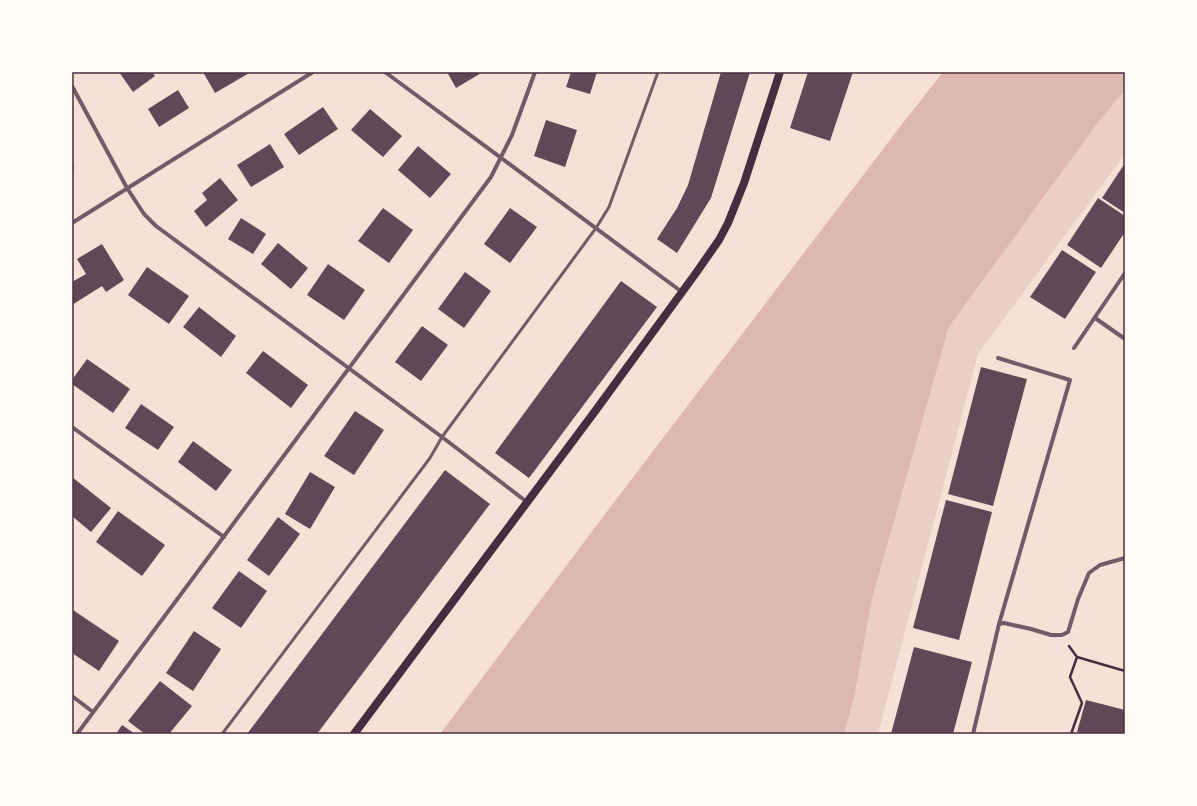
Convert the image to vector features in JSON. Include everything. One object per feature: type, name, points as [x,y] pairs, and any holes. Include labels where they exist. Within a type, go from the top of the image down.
[{"type":"main road","points":[[354,734],[527,502],[719,240],[728,223],[744,183],[780,72]]},
{"type":"street","points":[[72,223],[313,72]]},
{"type":"street","points":[[385,72],[682,292]]},
{"type":"street","points":[[77,734],[491,177],[502,158],[512,135],[535,72]]},
{"type":"street","points":[[72,86],[127,188],[144,214],[156,226],[442,437],[527,502]]},
{"type":"street","points":[[1074,348],[1125,273]]},
{"type":"street","points":[[1095,318],[1125,339]]},
{"type":"street","points":[[973,734],[999,624],[1070,380],[998,358]]},
{"type":"street","points":[[72,426],[224,537]]},
{"type":"street","points":[[999,624],[1018,626],[1051,635],[1062,635],[1068,632],[1078,599],[1089,573],[1100,565],[1125,558]]},
{"type":"street","points":[[72,696],[93,712]]},
{"type":"lane","points":[[222,734],[430,458],[442,437],[596,228],[609,208],[658,72]]},
{"type":"path","points":[[1062,635],[1077,657],[1125,671]]},
{"type":"path","points":[[1071,734],[1082,703],[1070,677],[1077,657]]},
{"type":"shaded area","points":[[943,72],[1125,72],[1125,90],[1099,121],[948,328],[872,599],[854,698],[844,734],[440,734],[596,526]]},
{"type":"shaded area","points":[[1125,90],[1125,154],[978,354],[878,734],[844,734],[854,698],[872,599],[941,355],[947,328],[1099,121]]},
{"type":"building","points":[[119,72],[152,72],[155,76],[133,92]]},
{"type":"building","points":[[203,72],[251,72],[215,93]]},
{"type":"building","points":[[447,72],[483,72],[456,88]]},
{"type":"building","points":[[571,72],[597,72],[590,94],[566,87]]},
{"type":"building","points":[[721,72],[750,72],[711,198],[677,253],[657,239],[677,208],[688,185]]},
{"type":"building","points":[[808,72],[853,72],[830,141],[790,128]]},
{"type":"building","points":[[178,90],[189,108],[159,127],[148,109]]},
{"type":"building","points":[[323,107],[338,129],[299,155],[284,134]]},
{"type":"building","points":[[370,109],[402,136],[383,157],[351,130]]},
{"type":"building","points":[[546,120],[577,130],[565,167],[534,156]]},
{"type":"building","points":[[270,144],[284,167],[251,187],[237,165]]},
{"type":"building","points":[[418,146],[451,174],[430,198],[398,170]]},
{"type":"building","points":[[1125,163],[1125,213],[1102,198]]},
{"type":"building","points":[[72,164],[74,164],[73,176],[72,176]]},
{"type":"building","points":[[220,178],[238,200],[206,227],[194,211],[207,200],[202,193]]},
{"type":"building","points":[[1098,198],[1125,216],[1125,232],[1101,268],[1067,245]]},
{"type":"building","points":[[383,208],[413,230],[389,263],[358,241]]},
{"type":"building","points":[[510,208],[537,227],[510,263],[484,244]]},
{"type":"building","points":[[241,218],[266,234],[253,254],[228,239]]},
{"type":"building","points":[[278,243],[308,268],[291,289],[261,264]]},
{"type":"building","points":[[102,244],[124,280],[106,292],[102,286],[72,305],[72,282],[86,274],[77,259]]},
{"type":"building","points":[[1062,250],[1096,272],[1065,319],[1030,297]]},
{"type":"building","points":[[328,264],[365,290],[344,320],[307,295]]},
{"type":"building","points":[[147,267],[189,296],[169,324],[128,295]]},
{"type":"building","points":[[465,272],[491,291],[464,328],[438,309]]},
{"type":"building","points":[[621,281],[657,307],[529,478],[495,453]]},
{"type":"building","points":[[199,307],[236,336],[221,357],[183,327]]},
{"type":"building","points":[[422,326],[448,345],[421,381],[395,362]]},
{"type":"building","points":[[263,351],[308,385],[291,408],[246,373]]},
{"type":"building","points":[[87,359],[130,389],[113,413],[72,384],[72,380]]},
{"type":"building","points":[[981,367],[1027,379],[993,506],[948,494]]},
{"type":"building","points":[[141,404],[174,427],[158,450],[125,428]]},
{"type":"building","points":[[355,411],[384,430],[354,475],[324,456]]},
{"type":"building","points":[[193,441],[232,470],[216,491],[178,462]]},
{"type":"building","points":[[445,470],[490,504],[317,734],[247,734]]},
{"type":"building","points":[[310,472],[335,487],[310,529],[285,514]]},
{"type":"building","points":[[72,477],[111,508],[91,532],[72,516]]},
{"type":"building","points":[[946,500],[992,512],[959,640],[913,628]]},
{"type":"building","points":[[118,511],[165,545],[142,576],[96,542]]},
{"type":"building","points":[[278,517],[300,534],[269,576],[247,560]]},
{"type":"building","points":[[239,571],[267,591],[241,628],[212,608]]},
{"type":"building","points":[[73,610],[119,641],[99,671],[72,653]]},
{"type":"building","points":[[194,631],[221,649],[193,691],[166,673]]},
{"type":"building","points":[[914,647],[972,662],[953,734],[891,734]]},
{"type":"building","points":[[160,681],[192,706],[169,734],[145,734],[128,721]]},
{"type":"building","points":[[1086,700],[1125,710],[1125,734],[1086,734],[1077,732]]},
{"type":"building","points":[[122,725],[135,734],[116,734]]}]
